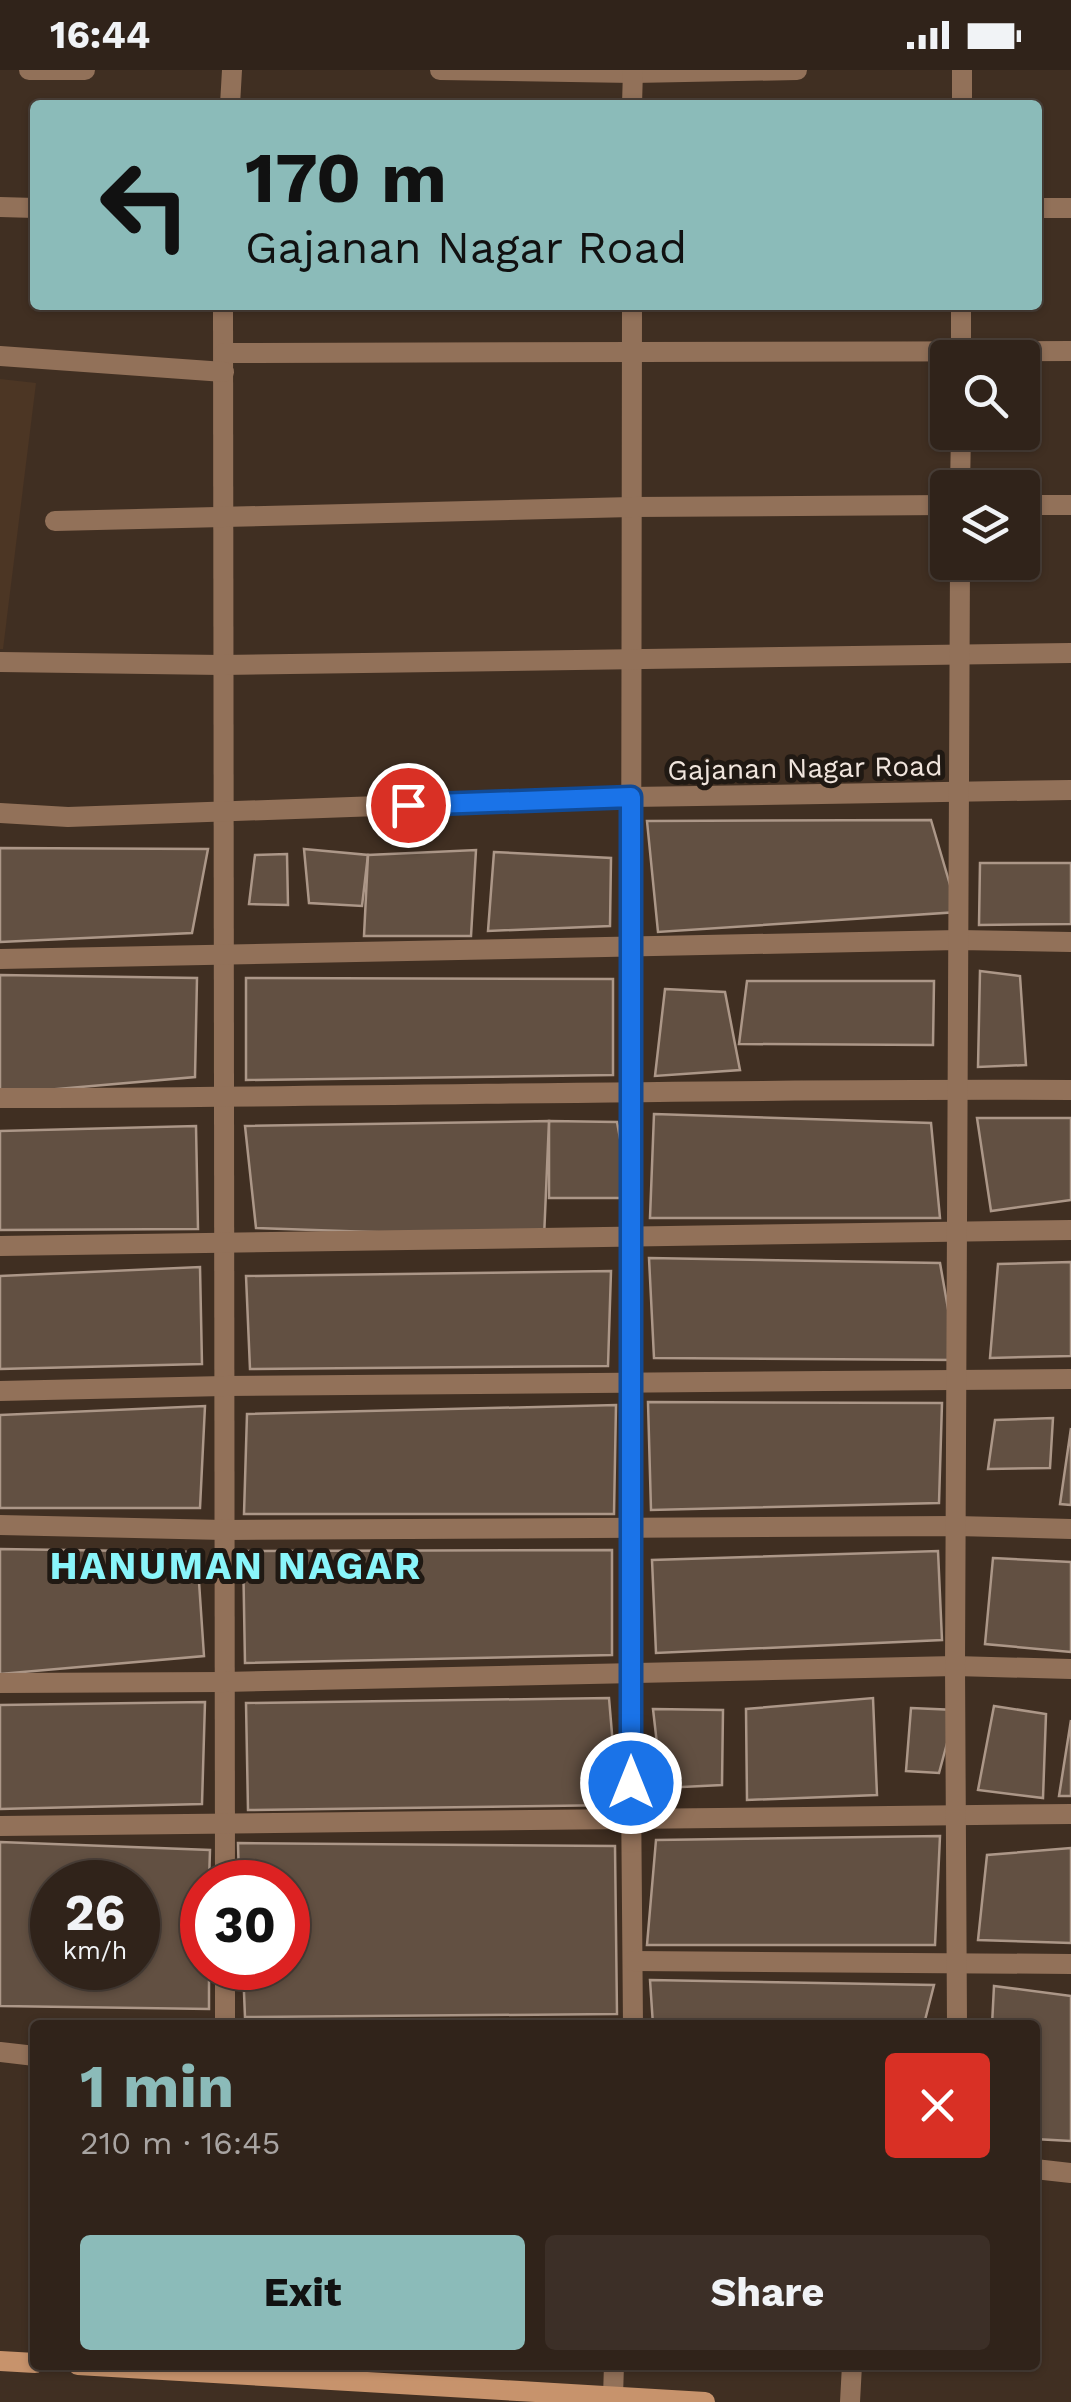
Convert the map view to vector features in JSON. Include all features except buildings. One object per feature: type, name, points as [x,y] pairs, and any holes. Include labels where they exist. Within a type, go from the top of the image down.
[{"type":"main road","points":[[0,2360],[30,2362]]},
{"type":"main road","points":[[171,2370],[705,2402]]},
{"type":"street","points":[[29,70],[85,70]]},
{"type":"street","points":[[230,100],[232,70]]},
{"type":"street","points":[[440,70],[798,70]]},
{"type":"street","points":[[962,70],[962,100]]},
{"type":"street","points":[[632,100],[633,71]]},
{"type":"street","points":[[0,207],[30,208]]},
{"type":"street","points":[[1042,208],[1071,208]]},
{"type":"street","points":[[224,310],[224,1860]]},
{"type":"street","points":[[632,310],[633,2020]]},
{"type":"street","points":[[961,310],[961,340]]},
{"type":"street","points":[[0,356],[224,362],[632,350],[930,355]]},
{"type":"street","points":[[1040,352],[1071,351]]},
{"type":"street","points":[[1040,505],[1071,505]]},
{"type":"street","points":[[56,521],[223,520],[632,507],[930,506]]},
{"type":"street","points":[[957,2020],[960,580]]},
{"type":"street","points":[[0,662],[222,666],[1071,652]]},
{"type":"street","name":"Gajanan Nagar Road","points":[[0,813],[68,817],[631,797],[1071,790]]},
{"type":"street","points":[[0,959],[958,940],[1071,942]]},
{"type":"street","points":[[0,1098],[631,1090],[1071,1090]]},
{"type":"street","points":[[0,1246],[1071,1230]]},
{"type":"street","points":[[0,1391],[1071,1379]]},
{"type":"street","points":[[0,1526],[224,1530],[956,1526],[1071,1529]]},
{"type":"street","points":[[0,1682],[224,1682],[955,1666],[1071,1669]]},
{"type":"street","points":[[0,1826],[1071,1814]]},
{"type":"street","points":[[633,1961],[1071,1964]]},
{"type":"street","points":[[225,1990],[225,2020]]},
{"type":"street","points":[[0,2052],[30,2055]]},
{"type":"street","points":[[1040,2170],[1071,2173]]},
{"type":"street","points":[[613,2396],[614,2370]]},
{"type":"street","points":[[850,2402],[852,2370]]},
{"type":"shaded area","points":[[0,379],[36,383],[3,649],[0,649]]},
{"type":"district","name":"HANUMAN NAGAR","points":[[236,1566]]},
{"type":"route","points":[[408,805],[631,797],[631,1783]]}]
